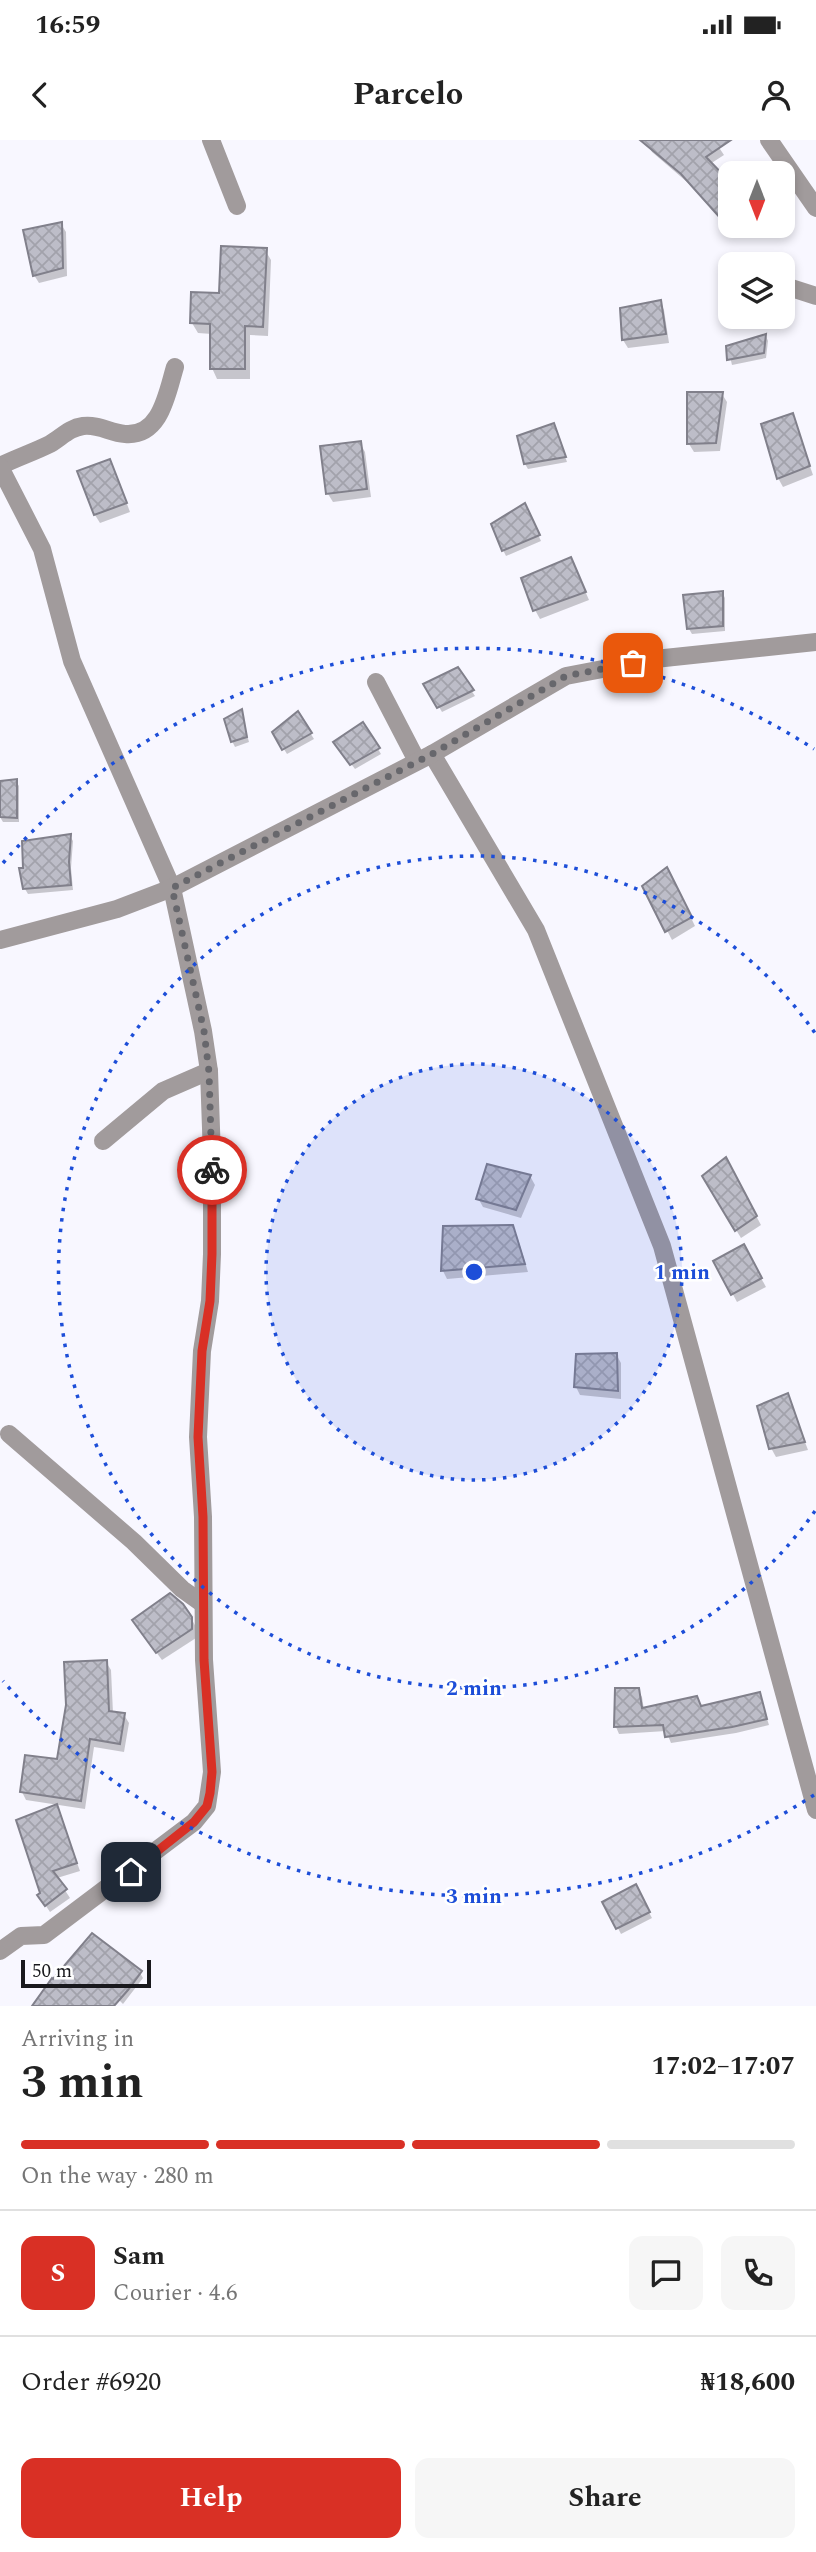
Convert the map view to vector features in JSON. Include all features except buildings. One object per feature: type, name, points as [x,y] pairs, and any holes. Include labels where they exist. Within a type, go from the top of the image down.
[{"type":"street","points":[[211,140],[237,206]]},
{"type":"street","points":[[769,140],[816,208]]},
{"type":"street","points":[[795,289],[816,296]]},
{"type":"street","points":[[0,1951],[21,1936],[44,1935],[194,1822],[207,1806],[212,1772],[204,1660],[198,1405],[212,1254],[209,1072],[204,1031],[172,888],[72,661],[42,549],[0,467],[50,444],[69,429],[98,426],[126,434],[141,432],[155,423],[163,407],[175,367]]},
{"type":"street","points":[[0,940],[117,909],[172,888],[425,757],[566,676],[655,659],[816,642]]},
{"type":"street","points":[[376,682],[536,930],[662,1246],[816,1810]]},
{"type":"street","points":[[103,1141],[163,1091],[209,1072]]},
{"type":"street","points":[[9,1434],[134,1542],[182,1589],[204,1604]]},
{"type":"way so far","points":[[212,1170],[209,1072],[204,1031],[172,888],[432,754],[566,676],[633,663]]},
{"type":"route","points":[[131,1872],[194,1822],[207,1806],[210,1793],[212,1772],[204,1660],[203,1517],[198,1437],[202,1351],[210,1301],[212,1170]]}]
